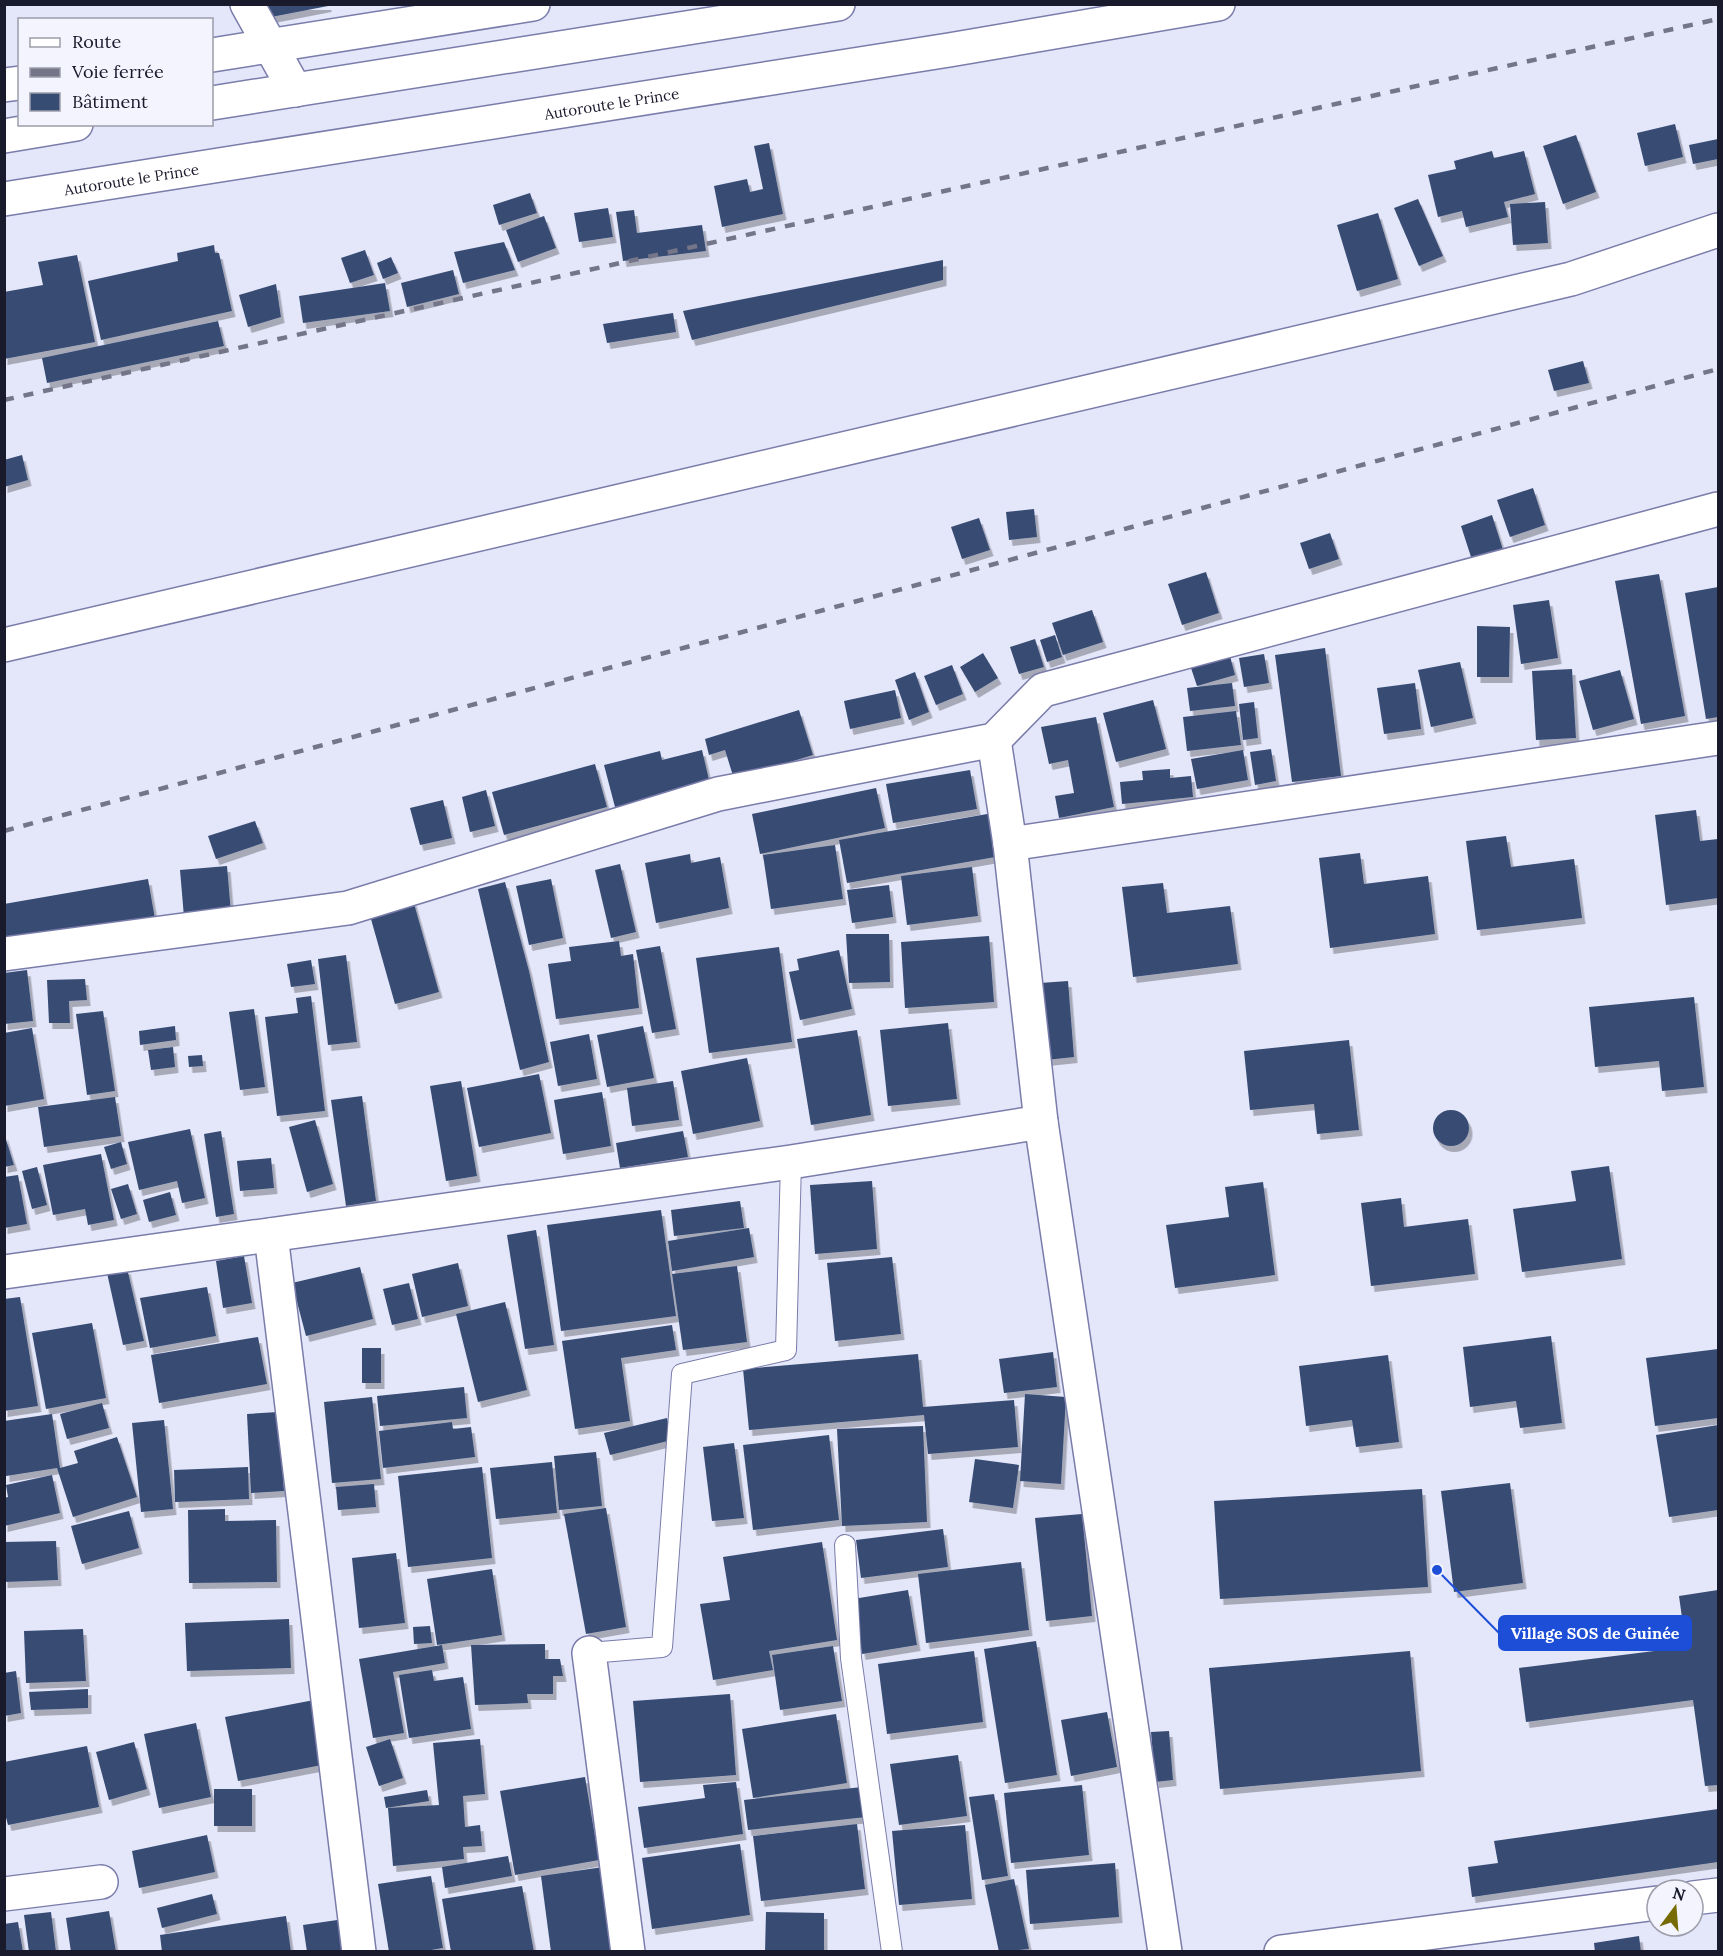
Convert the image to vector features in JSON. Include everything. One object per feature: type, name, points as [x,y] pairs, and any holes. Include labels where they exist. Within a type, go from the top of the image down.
[{"type":"street","points":[[247,4],[295,90]]},
{"type":"street","points":[[213,55],[533,4]]},
{"type":"street","points":[[213,103],[838,4]]},
{"type":"street","name":"Autoroute le Prince","points":[[4,199],[949,50],[1218,4]]},
{"type":"street","points":[[4,136],[64,126]]},
{"type":"street","points":[[4,645],[1570,279],[1719,230]]},
{"type":"street","points":[[4,954],[348,908],[718,794],[994,740],[1043,690],[1719,509]]},
{"type":"street","points":[[1010,844],[1719,738]]},
{"type":"street","points":[[994,740],[1010,844],[1041,1122],[1165,1952]]},
{"type":"street","points":[[4,1272],[791,1162],[1041,1122]]},
{"type":"street","points":[[271,1235],[359,1952]]},
{"type":"street","points":[[589,1653],[628,1952]]},
{"type":"street","points":[[4,1894],[101,1882]]},
{"type":"street","points":[[1281,1952],[1645,1905]]},
{"type":"lane","points":[[589,1653],[662,1647],[682,1374],[786,1350],[791,1162]]},
{"type":"lane","points":[[845,1545],[851,1658],[892,1952]]},
{"type":"building","points":[[261,4],[328,4],[328,6],[266,18]]},
{"type":"building","points":[[1675,124],[1683,157],[1645,166],[1637,133]]},
{"type":"building","points":[[1576,135],[1596,192],[1563,204],[1543,146]]},
{"type":"building","points":[[1718,139],[1718,159],[1693,164],[1689,145]]},
{"type":"building","points":[[769,143],[783,214],[722,227],[714,186],[747,179],[750,192],[763,189],[754,146]]},
{"type":"building","points":[[1492,151],[1494,158],[1524,151],[1535,194],[1504,202],[1508,217],[1466,227],[1462,211],[1438,217],[1428,175],[1456,169],[1454,161]]},
{"type":"building","points":[[530,193],[537,213],[499,225],[493,205]]},
{"type":"building","points":[[1418,199],[1443,256],[1419,266],[1394,208]]},
{"type":"building","points":[[1545,202],[1548,243],[1513,245],[1510,204]]},
{"type":"building","points":[[608,208],[613,237],[579,242],[574,213]]},
{"type":"building","points":[[634,210],[637,233],[702,225],[706,251],[623,261],[616,212]]},
{"type":"building","points":[[1378,213],[1398,279],[1357,291],[1337,225]]},
{"type":"building","points":[[544,216],[556,248],[518,262],[506,230]]},
{"type":"building","points":[[504,242],[515,270],[463,283],[454,252]]},
{"type":"building","points":[[214,245],[215,253],[219,253],[232,311],[101,340],[88,281],[178,261],[177,253]]},
{"type":"building","points":[[365,250],[374,275],[350,283],[341,258]]},
{"type":"building","points":[[77,255],[95,342],[4,359],[4,292],[43,285],[38,262]]},
{"type":"building","points":[[391,257],[398,273],[383,279],[377,263]]},
{"type":"building","points":[[943,260],[943,280],[692,340],[683,311]]},
{"type":"building","points":[[453,270],[459,294],[407,307],[401,283]]},
{"type":"building","points":[[385,283],[390,311],[303,323],[299,296]]},
{"type":"building","points":[[276,284],[281,317],[248,327],[239,295]]},
{"type":"building","points":[[673,313],[676,332],[607,343],[603,324]]},
{"type":"building","points":[[218,321],[224,346],[47,383],[42,358]]},
{"type":"building","points":[[1583,361],[1589,383],[1554,391],[1548,370]]},
{"type":"building","points":[[22,455],[28,480],[4,487],[4,460]]},
{"type":"building","points":[[1533,488],[1545,525],[1510,537],[1497,500]]},
{"type":"building","points":[[1034,509],[1037,537],[1009,540],[1006,512]]},
{"type":"building","points":[[1492,515],[1503,550],[1472,560],[1461,526]]},
{"type":"building","points":[[979,518],[990,550],[962,559],[951,527]]},
{"type":"building","points":[[1330,533],[1339,559],[1309,569],[1300,543]]},
{"type":"building","points":[[1206,572],[1219,613],[1182,625],[1168,584]]},
{"type":"building","points":[[1659,574],[1685,716],[1641,724],[1615,581]]},
{"type":"building","points":[[1718,587],[1718,717],[1706,719],[1685,593]]},
{"type":"building","points":[[1549,600],[1558,658],[1521,664],[1513,605]]},
{"type":"building","points":[[1092,610],[1103,642],[1063,655],[1052,623]]},
{"type":"building","points":[[1477,626],[1510,627],[1509,677],[1477,677]]},
{"type":"building","points":[[1055,635],[1062,657],[1047,662],[1040,640]]},
{"type":"building","points":[[1035,639],[1044,667],[1019,674],[1010,647]]},
{"type":"building","points":[[1325,648],[1341,776],[1292,782],[1275,655]]},
{"type":"building","points":[[983,653],[998,678],[975,692],[960,667]]},
{"type":"building","points":[[1264,654],[1269,683],[1244,687],[1239,658]]},
{"type":"building","points":[[1230,656],[1235,675],[1197,686],[1191,668]]},
{"type":"building","points":[[1460,662],[1473,718],[1431,727],[1418,670]]},
{"type":"building","points":[[952,665],[963,694],[936,705],[924,676]]},
{"type":"building","points":[[1572,669],[1576,738],[1536,740],[1532,671]]},
{"type":"building","points":[[1620,670],[1634,719],[1593,730],[1579,681]]},
{"type":"building","points":[[915,672],[929,712],[909,720],[895,680]]},
{"type":"building","points":[[1232,683],[1235,706],[1190,711],[1187,688]]},
{"type":"building","points":[[1415,683],[1421,729],[1384,734],[1377,688]]},
{"type":"building","points":[[895,690],[901,718],[850,729],[844,701]]},
{"type":"building","points":[[1153,700],[1166,749],[1116,762],[1103,713]]},
{"type":"building","points":[[1254,702],[1258,738],[1243,740],[1239,704]]},
{"type":"building","points":[[799,710],[813,755],[734,779],[725,750],[709,755],[705,739]]},
{"type":"building","points":[[1236,711],[1241,745],[1187,751],[1183,717]]},
{"type":"building","points":[[1096,717],[1114,807],[1059,818],[1055,796],[1074,793],[1068,760],[1049,764],[1041,727]]},
{"type":"building","points":[[1271,749],[1276,781],[1255,785],[1250,752]]},
{"type":"building","points":[[702,750],[710,784],[615,807],[604,765],[660,751],[662,760]]},
{"type":"building","points":[[1243,750],[1248,780],[1197,789],[1191,759]]},
{"type":"building","points":[[595,764],[607,807],[504,835],[492,792]]},
{"type":"building","points":[[1170,769],[1170,778],[1191,776],[1193,797],[1122,804],[1120,782],[1143,780],[1142,771]]},
{"type":"building","points":[[970,770],[977,809],[893,823],[886,784]]},
{"type":"building","points":[[876,788],[885,828],[760,854],[752,814]]},
{"type":"building","points":[[486,790],[495,826],[470,832],[462,797]]},
{"type":"building","points":[[443,800],[452,838],[420,845],[410,808]]},
{"type":"building","points":[[1696,810],[1700,841],[1718,839],[1718,898],[1666,905],[1655,815]]},
{"type":"building","points":[[993,813],[1001,856],[847,883],[839,840]]},
{"type":"building","points":[[255,821],[263,843],[216,859],[208,836]]},
{"type":"building","points":[[1506,836],[1511,867],[1574,859],[1582,918],[1477,930],[1466,841]]},
{"type":"building","points":[[835,845],[843,899],[771,909],[763,855]]},
{"type":"building","points":[[1360,853],[1364,884],[1428,876],[1435,934],[1330,948],[1319,858]]},
{"type":"building","points":[[690,854],[691,863],[720,857],[729,908],[656,923],[645,863]]},
{"type":"building","points":[[620,864],[636,932],[611,938],[595,870]]},
{"type":"building","points":[[227,866],[231,913],[184,917],[180,870]]},
{"type":"building","points":[[972,867],[978,916],[907,925],[901,876]]},
{"type":"building","points":[[148,879],[155,919],[4,945],[4,904]]},
{"type":"building","points":[[551,879],[563,938],[529,945],[516,886]]},
{"type":"building","points":[[505,882],[529,971],[549,1062],[520,1070],[478,889]]},
{"type":"building","points":[[1163,883],[1167,913],[1230,906],[1238,964],[1133,977],[1122,887]]},
{"type":"building","points":[[889,885],[893,917],[852,923],[847,890]]},
{"type":"building","points":[[413,900],[439,992],[395,1004],[369,912]]},
{"type":"building","points":[[846,934],[889,934],[890,982],[849,983]]},
{"type":"building","points":[[989,936],[994,1002],[905,1008],[901,942]]},
{"type":"building","points":[[619,941],[621,956],[633,954],[639,1008],[556,1019],[548,964],[571,961],[569,947]]},
{"type":"building","points":[[660,946],[676,1029],[652,1033],[636,950]]},
{"type":"building","points":[[779,947],[792,1042],[709,1053],[696,958]]},
{"type":"building","points":[[839,950],[852,1009],[800,1020],[789,972],[799,970],[797,959]]},
{"type":"building","points":[[346,955],[357,1042],[328,1045],[318,959]]},
{"type":"building","points":[[311,960],[315,984],[291,987],[287,964]]},
{"type":"building","points":[[27,970],[33,1021],[4,1024],[4,973]]},
{"type":"building","points":[[85,979],[87,1000],[69,1001],[70,1023],[49,1023],[47,980]]},
{"type":"building","points":[[1068,981],[1074,1057],[1046,1060],[1040,983]]},
{"type":"building","points":[[311,996],[325,1111],[277,1116],[265,1017],[298,1013],[296,998]]},
{"type":"building","points":[[1694,997],[1704,1087],[1662,1091],[1659,1061],[1595,1067],[1589,1007]]},
{"type":"building","points":[[254,1009],[265,1087],[240,1090],[229,1012]]},
{"type":"building","points":[[103,1011],[115,1091],[87,1095],[76,1014]]},
{"type":"building","points":[[948,1023],[957,1099],[888,1106],[880,1030]]},
{"type":"building","points":[[175,1026],[176,1040],[140,1045],[139,1031]]},
{"type":"building","points":[[643,1026],[654,1078],[607,1087],[597,1035]]},
{"type":"building","points":[[32,1028],[44,1099],[4,1106],[4,1033]]},
{"type":"building","points":[[857,1030],[871,1115],[811,1125],[797,1039]]},
{"type":"building","points":[[589,1034],[597,1079],[558,1086],[550,1042]]},
{"type":"building","points":[[1349,1040],[1359,1130],[1317,1134],[1314,1104],[1250,1110],[1244,1051]]},
{"type":"building","points":[[173,1047],[175,1067],[151,1070],[148,1050]]},
{"type":"building","points":[[202,1055],[203,1066],[189,1067],[188,1056]]},
{"type":"building","points":[[747,1058],[760,1121],[693,1134],[681,1071]]},
{"type":"building","points":[[539,1074],[551,1133],[479,1147],[467,1088]]},
{"type":"building","points":[[461,1081],[477,1176],[446,1181],[430,1086]]},
{"type":"building","points":[[673,1081],[679,1120],[632,1126],[627,1088]]},
{"type":"building","points":[[602,1092],[611,1146],[563,1154],[554,1100]]},
{"type":"building","points":[[362,1096],[376,1201],[346,1206],[331,1100]]},
{"type":"building","points":[[115,1097],[121,1136],[44,1147],[38,1107]]},
{"type":"building","points":[[1451,1110],[1464,1115],[1469,1128],[1464,1141],[1451,1146],[1438,1141],[1433,1128],[1438,1115]]},
{"type":"building","points":[[315,1120],[333,1184],[307,1192],[289,1127]]},
{"type":"building","points":[[190,1129],[205,1198],[182,1203],[177,1181],[139,1190],[128,1142]]},
{"type":"building","points":[[221,1131],[234,1214],[216,1217],[204,1134]]},
{"type":"building","points":[[683,1131],[688,1157],[620,1168],[616,1143]]},
{"type":"building","points":[[4,1133],[14,1165],[4,1167]]},
{"type":"building","points":[[121,1142],[127,1164],[111,1169],[104,1147]]},
{"type":"building","points":[[101,1154],[114,1220],[88,1225],[85,1209],[53,1215],[43,1165]]},
{"type":"building","points":[[271,1158],[274,1188],[240,1191],[237,1161]]},
{"type":"building","points":[[1609,1166],[1622,1259],[1522,1272],[1513,1209],[1576,1201],[1571,1171]]},
{"type":"building","points":[[37,1167],[47,1205],[32,1209],[22,1171]]},
{"type":"building","points":[[18,1175],[27,1224],[4,1228],[4,1177]]},
{"type":"building","points":[[872,1181],[877,1249],[815,1254],[810,1185]]},
{"type":"building","points":[[1263,1182],[1275,1275],[1175,1288],[1166,1225],[1229,1217],[1225,1187]]},
{"type":"building","points":[[128,1184],[137,1214],[121,1219],[111,1189]]},
{"type":"building","points":[[170,1192],[176,1215],[149,1222],[143,1200]]},
{"type":"building","points":[[1401,1198],[1404,1227],[1468,1219],[1475,1274],[1371,1286],[1361,1203]]},
{"type":"building","points":[[740,1201],[744,1228],[674,1236],[671,1210]]},
{"type":"building","points":[[661,1210],[676,1316],[561,1331],[547,1225]]},
{"type":"building","points":[[749,1228],[754,1257],[672,1271],[668,1241]]},
{"type":"building","points":[[536,1230],[554,1345],[525,1349],[507,1235]]},
{"type":"building","points":[[244,1256],[252,1303],[223,1308],[216,1261]]},
{"type":"building","points":[[892,1257],[901,1334],[835,1341],[827,1263]]},
{"type":"building","points":[[458,1263],[468,1306],[422,1317],[412,1274]]},
{"type":"building","points":[[737,1266],[747,1342],[683,1350],[672,1274]]},
{"type":"building","points":[[360,1267],[373,1319],[306,1336],[292,1283]]},
{"type":"building","points":[[127,1268],[144,1341],[123,1345],[107,1273]]},
{"type":"building","points":[[409,1283],[418,1319],[392,1325],[383,1289]]},
{"type":"building","points":[[207,1287],[216,1336],[150,1348],[140,1298]]},
{"type":"building","points":[[20,1297],[38,1406],[4,1411],[4,1299]]},
{"type":"building","points":[[505,1302],[527,1390],[478,1402],[456,1314]]},
{"type":"building","points":[[92,1323],[106,1398],[46,1409],[32,1333]]},
{"type":"building","points":[[672,1325],[676,1350],[621,1358],[630,1421],[575,1429],[562,1341]]},
{"type":"building","points":[[1551,1336],[1562,1423],[1520,1428],[1516,1401],[1470,1407],[1463,1347]]},
{"type":"building","points":[[258,1337],[267,1384],[159,1403],[151,1355]]},
{"type":"building","points":[[362,1348],[381,1348],[381,1383],[362,1383]]},
{"type":"building","points":[[1718,1349],[1718,1418],[1655,1426],[1646,1358]]},
{"type":"building","points":[[1053,1352],[1057,1387],[1004,1393],[999,1359]]},
{"type":"building","points":[[918,1354],[923,1407],[1014,1400],[1018,1447],[928,1454],[924,1415],[749,1430],[743,1369]]},
{"type":"building","points":[[1388,1355],[1399,1442],[1356,1447],[1352,1420],[1306,1426],[1299,1366]]},
{"type":"building","points":[[464,1387],[467,1418],[380,1426],[377,1396]]},
{"type":"building","points":[[1025,1394],[1066,1397],[1061,1484],[1020,1481]]},
{"type":"building","points":[[372,1397],[381,1479],[332,1483],[324,1402]]},
{"type":"building","points":[[102,1403],[109,1428],[67,1439],[60,1414]]},
{"type":"building","points":[[278,1412],[284,1491],[251,1493],[247,1414]]},
{"type":"building","points":[[52,1414],[60,1468],[78,1463],[74,1451],[117,1437],[137,1497],[73,1517],[57,1468],[6,1476],[4,1421]]},
{"type":"building","points":[[667,1418],[672,1440],[610,1455],[604,1433]]},
{"type":"building","points":[[164,1420],[173,1509],[141,1512],[132,1423]]},
{"type":"building","points":[[452,1422],[453,1429],[471,1427],[475,1457],[383,1468],[379,1431]]},
{"type":"building","points":[[1718,1425],[1718,1510],[1669,1517],[1656,1435]]},
{"type":"building","points":[[923,1426],[927,1522],[842,1526],[837,1429]]},
{"type":"building","points":[[829,1435],[839,1520],[753,1530],[743,1445]]},
{"type":"building","points":[[734,1443],[744,1518],[712,1521],[703,1447]]},
{"type":"building","points":[[596,1452],[602,1506],[559,1510],[554,1456]]},
{"type":"building","points":[[975,1459],[1019,1465],[1013,1508],[969,1502]]},
{"type":"building","points":[[552,1462],[557,1513],[496,1519],[490,1468]]},
{"type":"building","points":[[248,1467],[249,1499],[175,1502],[174,1470]]},
{"type":"building","points":[[482,1467],[492,1558],[408,1567],[398,1476]]},
{"type":"building","points":[[52,1475],[60,1513],[4,1526],[4,1498],[8,1497],[6,1485]]},
{"type":"building","points":[[1510,1483],[1523,1583],[1454,1592],[1441,1491]]},
{"type":"building","points":[[374,1484],[376,1507],[338,1510],[336,1487]]},
{"type":"building","points":[[1422,1489],[1428,1587],[1220,1599],[1214,1501]]},
{"type":"building","points":[[606,1508],[626,1627],[586,1634],[564,1514]]},
{"type":"building","points":[[225,1509],[225,1521],[276,1520],[277,1582],[189,1583],[188,1510]]},
{"type":"building","points":[[129,1511],[139,1548],[82,1564],[71,1526]]},
{"type":"building","points":[[1082,1514],[1092,1616],[1046,1621],[1035,1518]]},
{"type":"building","points":[[943,1529],[948,1567],[861,1578],[856,1540]]},
{"type":"building","points":[[56,1541],[58,1580],[4,1582],[4,1542]]},
{"type":"building","points":[[822,1542],[837,1640],[769,1651],[773,1670],[713,1680],[700,1604],[730,1600],[723,1557]]},
{"type":"building","points":[[396,1553],[405,1623],[359,1628],[352,1558]]},
{"type":"building","points":[[1021,1562],[1029,1630],[926,1643],[918,1574]]},
{"type":"building","points":[[492,1569],[502,1635],[437,1645],[427,1579]]},
{"type":"building","points":[[908,1590],[917,1645],[862,1654],[853,1599]]},
{"type":"building","points":[[1718,1590],[1718,1785],[1705,1786],[1693,1700],[1526,1722],[1519,1668],[1686,1647],[1679,1596]]},
{"type":"building","points":[[289,1619],[291,1668],[187,1671],[185,1623]]},
{"type":"building","points":[[430,1626],[432,1643],[414,1644],[413,1627]]},
{"type":"building","points":[[83,1629],[86,1681],[26,1683],[24,1631]]},
{"type":"building","points":[[1036,1641],[1057,1775],[1005,1783],[984,1649]]},
{"type":"building","points":[[545,1644],[545,1659],[560,1659],[563,1676],[553,1676],[553,1694],[527,1694],[528,1703],[475,1705],[471,1645]]},
{"type":"building","points":[[442,1645],[445,1663],[393,1672],[404,1733],[373,1738],[359,1659]]},
{"type":"building","points":[[833,1646],[842,1701],[780,1710],[772,1655]]},
{"type":"building","points":[[974,1651],[983,1722],[887,1734],[878,1664]]},
{"type":"building","points":[[1410,1651],[1421,1771],[1220,1789],[1209,1668]]},
{"type":"building","points":[[432,1670],[434,1681],[463,1677],[471,1729],[409,1738],[399,1675]]},
{"type":"building","points":[[16,1671],[21,1713],[4,1716],[4,1673]]},
{"type":"building","points":[[88,1689],[88,1708],[31,1710],[29,1692]]},
{"type":"building","points":[[730,1694],[736,1775],[640,1782],[633,1701]]},
{"type":"building","points":[[314,1700],[327,1764],[238,1781],[225,1717]]},
{"type":"building","points":[[1107,1712],[1117,1767],[1071,1776],[1061,1720]]},
{"type":"building","points":[[836,1714],[847,1783],[753,1798],[742,1729]]},
{"type":"building","points":[[196,1723],[211,1797],[159,1808],[144,1734]]},
{"type":"building","points":[[1169,1731],[1173,1780],[1155,1782],[1151,1732]]},
{"type":"building","points":[[390,1739],[403,1778],[379,1786],[366,1747]]},
{"type":"building","points":[[480,1739],[485,1794],[463,1796],[465,1827],[480,1825],[482,1846],[463,1847],[464,1859],[393,1866],[388,1808],[439,1805],[433,1743]]},
{"type":"building","points":[[134,1742],[147,1789],[109,1800],[96,1752]]},
{"type":"building","points":[[87,1746],[99,1807],[8,1825],[4,1810],[4,1762]]},
{"type":"building","points":[[958,1755],[967,1816],[899,1825],[890,1764]]},
{"type":"building","points":[[585,1777],[599,1860],[515,1875],[500,1791]]},
{"type":"building","points":[[736,1782],[743,1834],[644,1848],[638,1807],[705,1798],[703,1785]]},
{"type":"building","points":[[1082,1785],[1089,1855],[1011,1863],[1004,1793]]},
{"type":"building","points":[[862,1787],[866,1817],[748,1830],[744,1800]]},
{"type":"building","points":[[214,1789],[252,1789],[252,1826],[214,1826]]},
{"type":"building","points":[[427,1790],[429,1801],[386,1808],[384,1797]]},
{"type":"building","points":[[994,1794],[1008,1876],[982,1880],[969,1797]]},
{"type":"building","points":[[1718,1809],[1718,1862],[1472,1897],[1468,1867],[1498,1863],[1494,1841]]},
{"type":"building","points":[[857,1824],[865,1889],[761,1901],[753,1836]]},
{"type":"building","points":[[965,1825],[972,1899],[899,1905],[892,1831]]},
{"type":"building","points":[[207,1835],[215,1872],[139,1888],[132,1851]]},
{"type":"building","points":[[740,1844],[750,1915],[652,1929],[642,1858]]},
{"type":"building","points":[[508,1856],[512,1876],[445,1888],[442,1867]]},
{"type":"building","points":[[1115,1863],[1119,1917],[1030,1924],[1026,1870]]},
{"type":"building","points":[[610,1866],[623,1952],[551,1952],[541,1876]]},
{"type":"building","points":[[431,1876],[443,1948],[419,1952],[389,1952],[378,1884]]},
{"type":"building","points":[[1014,1879],[1029,1949],[999,1952],[985,1885]]},
{"type":"building","points":[[522,1886],[534,1952],[451,1952],[442,1899]]},
{"type":"building","points":[[212,1894],[217,1914],[162,1928],[157,1908]]},
{"type":"building","points":[[109,1911],[116,1952],[71,1952],[66,1918]]},
{"type":"building","points":[[51,1912],[56,1952],[29,1952],[24,1915]]},
{"type":"building","points":[[766,1912],[824,1913],[824,1952],[765,1952]]},
{"type":"building","points":[[286,1916],[291,1952],[162,1952],[160,1935]]},
{"type":"building","points":[[344,1919],[349,1952],[307,1952],[303,1925]]},
{"type":"building","points":[[18,1922],[23,1952],[4,1952],[4,1924]]},
{"type":"building","points":[[1639,1936],[1641,1952],[1595,1952],[1594,1943]]},
{"type":"railway","points":[[4,400],[1718,19]]},
{"type":"railway","points":[[4,831],[1718,369]]},
{"type":"place","name":"Village SOS de Guinée","points":[[1437,1570]]}]
